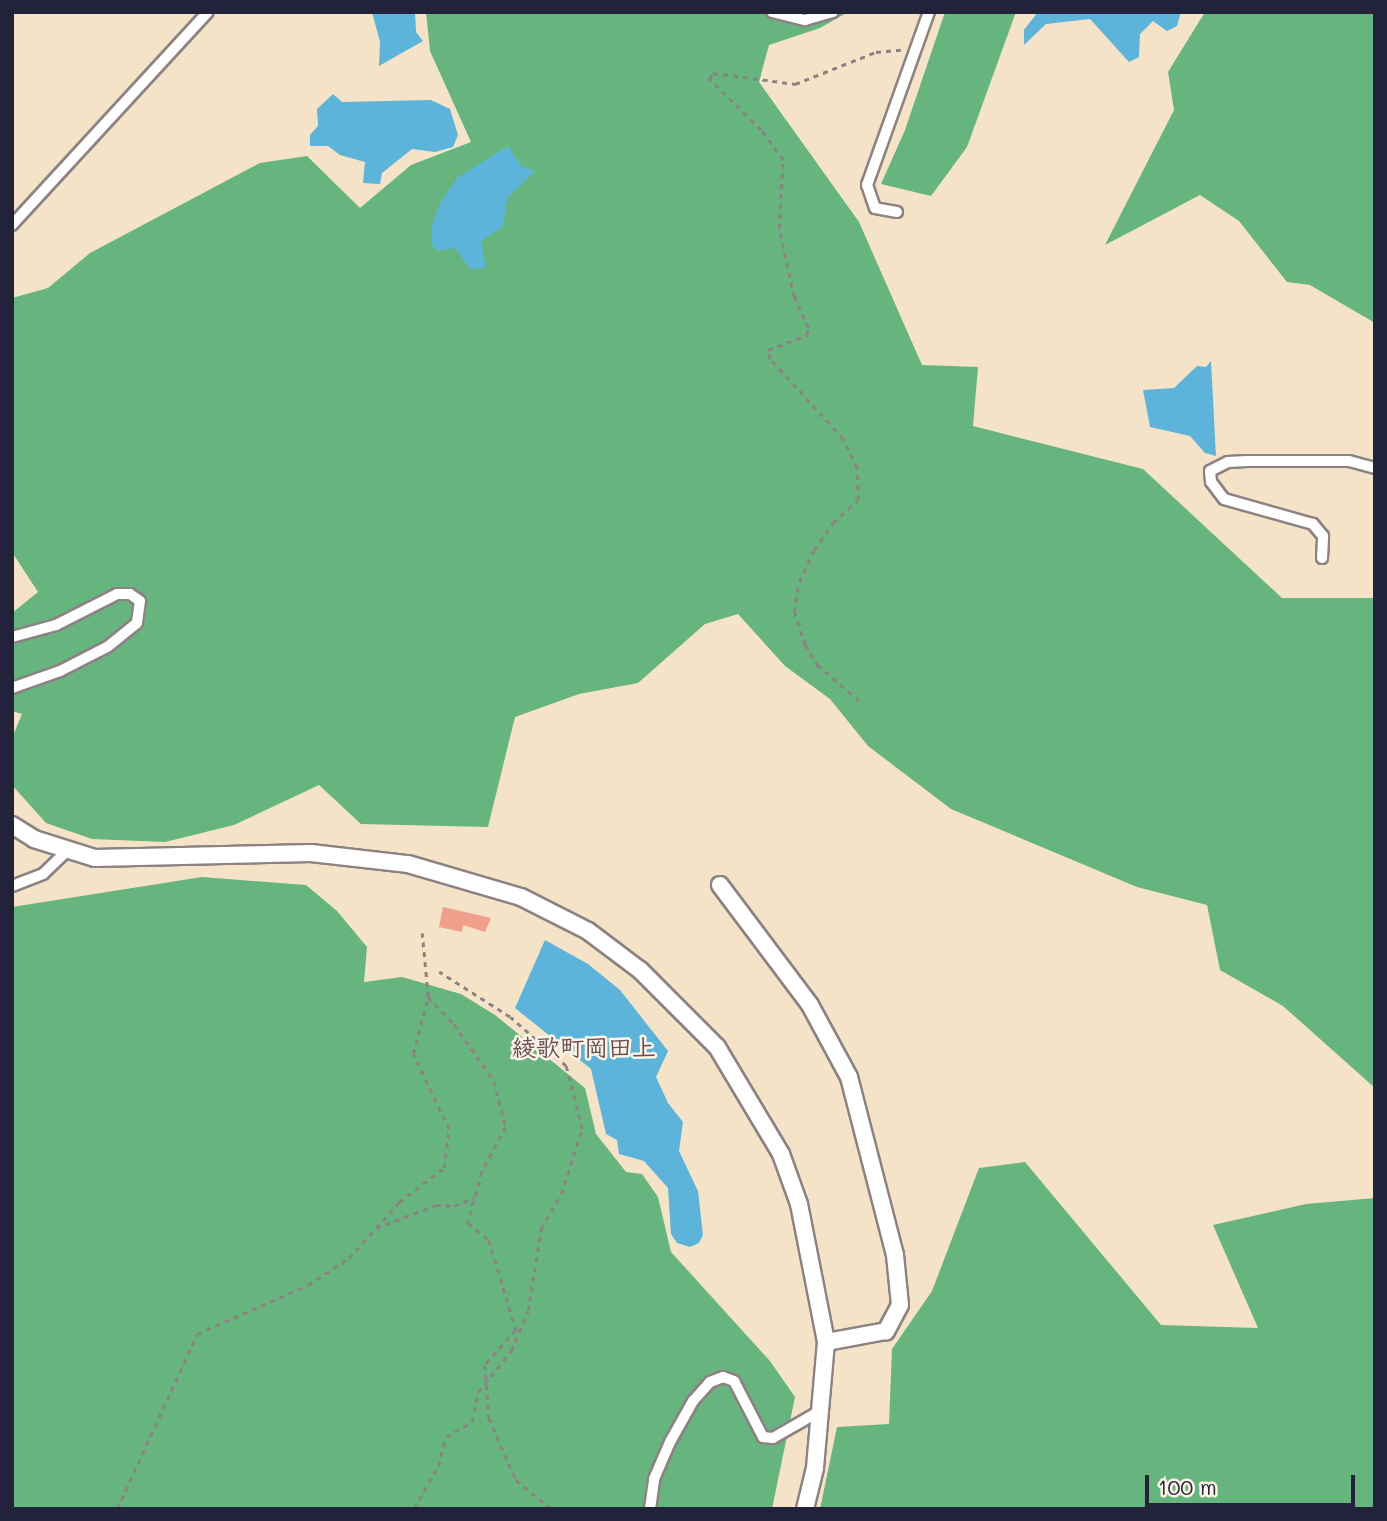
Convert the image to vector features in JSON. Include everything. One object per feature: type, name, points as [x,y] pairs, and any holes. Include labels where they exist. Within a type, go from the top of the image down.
[{"type":"street","points":[[12,225],[208,12]]},
{"type":"street","points":[[772,12],[805,20],[833,12]]},
{"type":"street","points":[[897,212],[875,208],[867,185],[929,12]]},
{"type":"street","points":[[1322,558],[1323,536],[1313,524],[1224,499],[1211,482],[1210,471],[1228,461],[1349,461],[1375,468]]},
{"type":"street","points":[[12,637],[56,625],[117,594],[130,594],[140,601],[137,623],[107,647],[60,671],[12,688]]},
{"type":"street","points":[[12,825],[67,851],[96,858],[310,853],[362,856],[456,875],[522,897],[588,931],[640,970],[680,1007],[717,1048],[753,1102],[781,1154],[799,1204],[826,1342],[815,1468],[805,1509]]},
{"type":"street","points":[[12,886],[43,874],[67,851]]},
{"type":"street","points":[[720,885],[810,1005],[849,1077],[895,1255],[900,1305],[887,1331],[826,1342]]},
{"type":"street","points":[[650,1509],[654,1479],[670,1442],[693,1401],[710,1381],[723,1377],[734,1381],[764,1437],[773,1438],[820,1411]]},
{"type":"path","points":[[859,701],[818,666],[794,612],[799,582],[814,550],[833,523],[858,500],[857,468],[844,439],[770,359],[768,350],[807,335],[808,328],[794,297],[779,229],[783,160],[761,130],[709,79],[713,73],[795,84],[876,52],[916,49]]},
{"type":"path","points":[[117,1509],[197,1334],[308,1285],[349,1258],[399,1202],[444,1168],[449,1129],[413,1054],[428,996],[422,933]]},
{"type":"path","points":[[414,1509],[438,1466],[446,1437],[472,1422],[478,1392],[511,1351],[528,1311],[541,1229],[561,1194],[582,1129],[566,1066],[510,1017],[439,972]]},
{"type":"path","points":[[428,996],[454,1024],[494,1081],[506,1127],[482,1172],[468,1223],[489,1240],[516,1330],[485,1366],[489,1418],[516,1480],[552,1509]]},
{"type":"path","points":[[374,1229],[436,1205],[454,1206],[474,1198]]},
{"type":"green space","points":[[426,12],[848,12],[820,28],[769,45],[759,82],[859,222],[922,365],[978,367],[973,426],[1143,469],[1282,598],[1375,598],[1375,1088],[1283,1006],[1220,970],[1207,905],[1137,887],[951,809],[868,746],[830,699],[785,666],[738,614],[705,624],[638,683],[579,694],[515,717],[488,827],[361,824],[319,785],[234,825],[165,842],[92,839],[46,823],[12,785],[12,738],[22,714],[12,711],[12,613],[38,592],[12,552],[12,298],[48,288],[90,253],[260,163],[307,156],[360,208],[411,165],[471,142],[430,51]]},
{"type":"green space","points":[[945,12],[1016,12],[967,147],[931,196],[881,184],[905,130]]},
{"type":"green space","points":[[1205,12],[1375,12],[1375,323],[1310,285],[1287,282],[1239,221],[1200,195],[1105,245],[1174,110],[1168,72]]},
{"type":"green space","points":[[202,877],[306,885],[337,911],[367,947],[364,982],[402,977],[461,994],[495,1015],[585,1088],[596,1134],[626,1172],[642,1174],[658,1197],[671,1252],[770,1361],[795,1397],[772,1509],[12,1509],[12,907]]},
{"type":"green space","points":[[1025,1162],[1161,1325],[1258,1328],[1213,1225],[1306,1204],[1375,1198],[1375,1509],[820,1509],[837,1427],[889,1424],[892,1349],[932,1291],[979,1168]]},
{"type":"water","points":[[372,12],[415,12],[416,32],[423,41],[379,66],[380,42]]},
{"type":"water","points":[[1038,12],[1181,12],[1177,26],[1167,31],[1153,21],[1140,34],[1139,57],[1129,62],[1090,19],[1046,24],[1024,45],[1024,30]]},
{"type":"water","points":[[333,94],[342,102],[431,100],[450,109],[458,135],[453,147],[435,152],[412,149],[382,173],[380,184],[363,183],[365,162],[340,155],[328,146],[310,146],[310,135],[318,126],[317,109]]},
{"type":"water","points":[[508,146],[522,167],[535,171],[508,197],[502,227],[481,241],[486,268],[470,269],[455,248],[439,251],[432,246],[432,225],[439,205],[457,178]]},
{"type":"water","points":[[1211,361],[1216,456],[1205,453],[1190,436],[1150,427],[1143,390],[1174,388],[1197,366],[1206,367]]},
{"type":"water","points":[[545,940],[588,964],[620,990],[668,1051],[656,1077],[668,1103],[683,1122],[679,1151],[698,1191],[703,1235],[699,1243],[690,1247],[677,1243],[671,1234],[668,1188],[644,1161],[619,1154],[617,1140],[606,1134],[591,1069],[515,1008]]},
{"type":"building","points":[[443,907],[491,918],[485,932],[463,925],[462,932],[439,927]]},
{"type":"district","name":"綾歌町岡田上","points":[[584,1047]]}]
